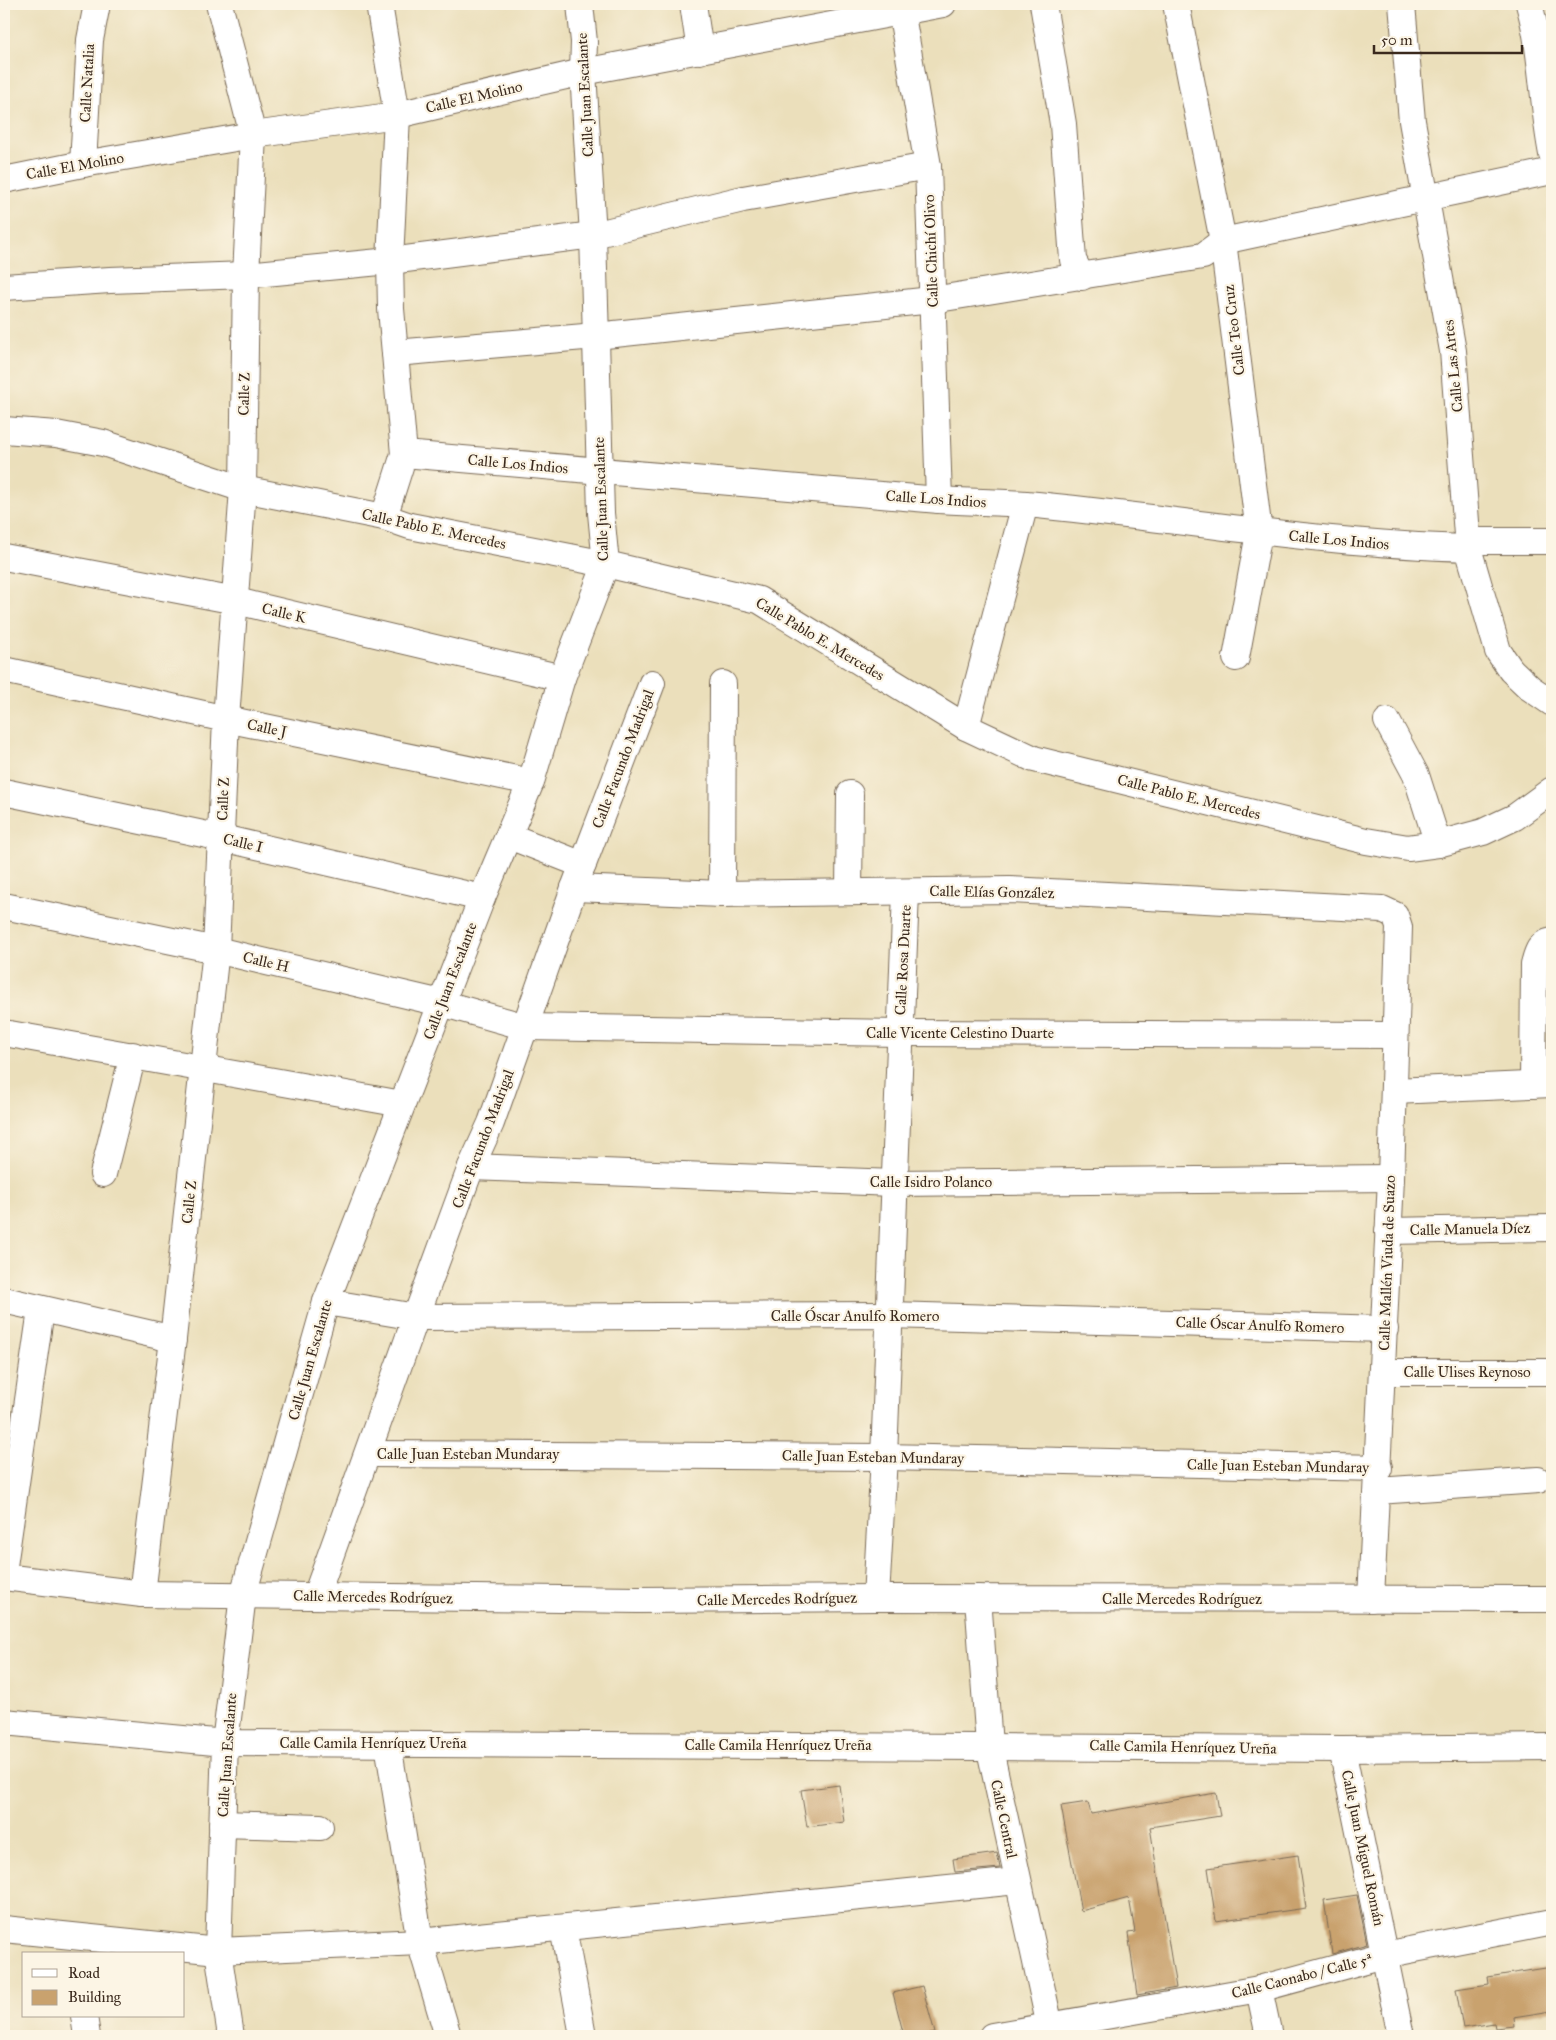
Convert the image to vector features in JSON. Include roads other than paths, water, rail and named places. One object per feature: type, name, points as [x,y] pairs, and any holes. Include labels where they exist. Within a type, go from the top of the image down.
[{"type":"street","name":"Calle Natalia","points":[[83,164],[90,40],[97,4]]},
{"type":"street","name":"Calle Z","points":[[142,1594],[174,1339],[216,950],[226,720],[243,489],[246,275],[253,135],[219,4]]},
{"type":"street","points":[[379,4],[397,115],[390,261],[395,352],[404,454],[384,517]]},
{"type":"street","name":"Calle Juan Escalante","points":[[231,2036],[218,1951],[226,1743],[242,1595],[326,1302],[482,898],[531,782],[562,678],[606,564],[593,235],[583,72],[584,42],[580,4]]},
{"type":"street","points":[[693,4],[700,51]]},
{"type":"street","name":"Calle El Molino","points":[[4,180],[83,164],[253,135],[397,115],[583,72],[700,51],[901,8],[943,4]]},
{"type":"street","points":[[1043,4],[1063,124],[1073,260],[1082,277]]},
{"type":"street","name":"Calle Teo Cruz","points":[[1176,4],[1223,241],[1259,533],[1236,658]]},
{"type":"street","name":"Calle Las Artes","points":[[1402,4],[1412,121],[1424,199],[1442,280],[1453,350],[1468,544],[1490,629],[1498,651],[1511,670],[1530,688],[1552,703]]},
{"type":"street","points":[[1529,4],[1542,59],[1545,113],[1552,154]]},
{"type":"street","name":"Calle Chichí Olivo","points":[[901,8],[928,166],[939,500]]},
{"type":"street","points":[[4,287],[110,280],[246,275],[390,261],[593,235],[743,199],[928,166]]},
{"type":"street","points":[[395,352],[596,336],[932,300],[1082,277],[1203,256],[1223,241],[1552,170]]},
{"type":"street","name":"Calle Pablo E. Mercedes","points":[[4,430],[56,434],[103,442],[243,489],[384,517],[410,526],[606,564],[759,600],[966,727],[1043,761],[1366,841],[1408,848],[1438,844],[1483,832],[1515,817],[1552,790]]},
{"type":"street","name":"Calle Los Indios","points":[[404,454],[939,500],[1025,504],[1259,533],[1422,547],[1552,541]]},
{"type":"street","points":[[966,727],[1025,504]]},
{"type":"street","name":"Calle K","points":[[4,557],[236,601],[562,678]]},
{"type":"street","name":"Calle J","points":[[4,670],[226,720],[531,782]]},
{"type":"street","name":"Calle Facundo Madrigal","points":[[316,1596],[471,1167],[491,1123],[579,877],[652,683]]},
{"type":"street","points":[[722,894],[723,684]]},
{"type":"street","points":[[1388,721],[1416,775],[1438,844]]},
{"type":"street","name":"Calle I","points":[[4,792],[222,838],[482,898]]},
{"type":"street","points":[[849,892],[850,794]]},
{"type":"street","name":"Calle Elías González","points":[[509,836],[579,877],[722,894],[1010,890],[1382,909],[1395,915],[1398,927]]},
{"type":"street","name":"Calle Rosa Duarte","points":[[876,1598],[884,1457],[906,892]]},
{"type":"street","name":"Calle H","points":[[4,906],[216,950],[441,1003],[526,1027]]},
{"type":"street","name":"Calle Mallén Viuda de Suazo","points":[[1371,1599],[1391,1178],[1398,927]]},
{"type":"street","points":[[1394,1091],[1543,1084],[1534,964],[1538,948],[1546,942],[1552,941]]},
{"type":"street","name":"Calle Vicente Celestino Duarte","points":[[526,1027],[900,1033],[1395,1035]]},
{"type":"street","points":[[4,1033],[402,1104]]},
{"type":"street","points":[[103,1174],[133,1056]]},
{"type":"street","name":"Calle Isidro Polanco","points":[[471,1167],[894,1183],[1391,1178]]},
{"type":"street","name":"Calle Manuela Díez","points":[[1388,1231],[1552,1228]]},
{"type":"street","points":[[4,1300],[174,1339]]},
{"type":"street","name":"Calle Óscar Anulfo Romero","points":[[326,1302],[416,1317],[889,1315],[1384,1329]]},
{"type":"street","points":[[4,1566],[42,1310]]},
{"type":"street","name":"Calle Ulises Reynoso","points":[[1383,1372],[1552,1372]]},
{"type":"street","name":"Calle Juan Esteban Mundaray","points":[[368,1454],[884,1457],[1378,1480],[1538,1480]]},
{"type":"street","name":"Calle Mercedes Rodríguez","points":[[4,1577],[142,1594],[638,1600],[876,1598],[1552,1599]]},
{"type":"street","name":"Calle Central","points":[[978,1598],[989,1745],[1050,2031]]},
{"type":"street","name":"Calle Camila Henríquez Ureña","points":[[4,1722],[226,1743],[1342,1748],[1552,1747]]},
{"type":"street","points":[[388,1744],[420,1942],[448,2036]]},
{"type":"street","name":"Calle Juan Miguel Román","points":[[1342,1748],[1401,2036]]},
{"type":"street","points":[[222,1824],[320,1827]]},
{"type":"street","points":[[4,1929],[75,1945],[218,1951],[420,1942],[1017,1881]]},
{"type":"street","name":"Calle Caonabo / Calle 5ª","points":[[992,2036],[1050,2031],[1259,1989],[1384,1955],[1552,1922]]},
{"type":"street","points":[[563,1928],[582,2030]]},
{"type":"street","points":[[1259,1989],[1269,2036]]},
{"type":"street","points":[[84,2018],[87,2036]]}]
